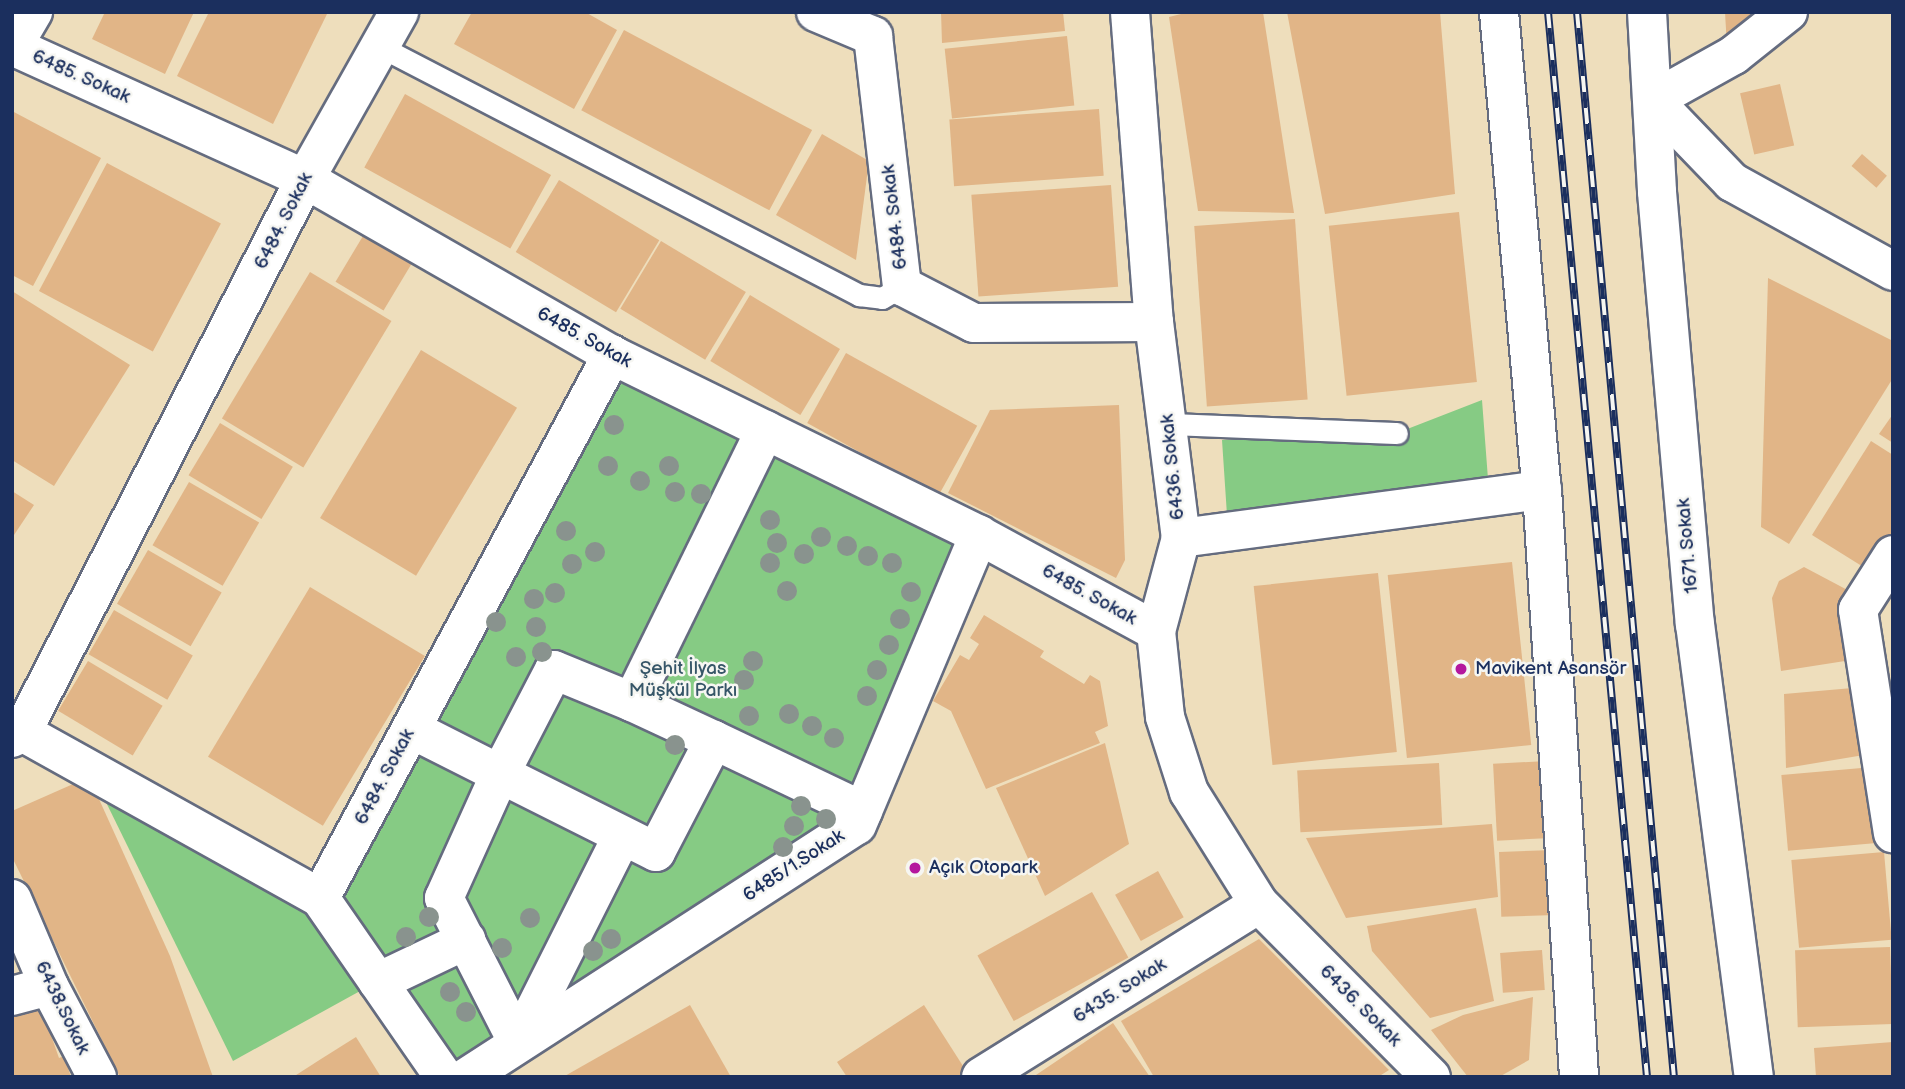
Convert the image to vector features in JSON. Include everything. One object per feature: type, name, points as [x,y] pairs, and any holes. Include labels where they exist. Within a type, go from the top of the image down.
[{"type":"street","points":[[13,47],[33,12]]},
{"type":"street","name":"6484. Sokak","points":[[399,12],[305,179],[17,735],[320,898],[612,355]]},
{"type":"street","name":"6484. Sokak","points":[[816,12],[873,36],[902,286],[974,323],[1154,322]]},
{"type":"street","name":"6436. Sokak","points":[[1130,12],[1154,322],[1169,424],[1181,538],[1156,631],[1164,717],[1189,792],[1258,904],[1432,1077]]},
{"type":"street","points":[[1499,12],[1542,490],[1579,1077]]},
{"type":"street","name":"1671. Sokak","points":[[1647,12],[1695,624],[1754,1077]]},
{"type":"street","points":[[1788,12],[1734,55],[1653,100],[1732,182],[1884,253]]},
{"type":"street","name":"6485. Sokak","points":[[13,47],[305,179],[612,355],[979,535],[1156,631]]},
{"type":"street","points":[[632,702],[765,430]]},
{"type":"street","points":[[1181,538],[1542,490]]},
{"type":"street","name":"6485/1.Sokak","points":[[467,1077],[857,825],[979,535]]},
{"type":"street","points":[[1893,555],[1858,610],[1893,831]]},
{"type":"street","points":[[518,1043],[444,898],[500,774],[554,670],[632,702],[863,811]]},
{"type":"street","points":[[411,729],[656,852],[715,740]]},
{"type":"street","points":[[518,1043],[622,836]]},
{"type":"street","points":[[320,898],[444,1077]]},
{"type":"street","name":"6438.Sokak","points":[[12,900],[49,986],[97,1077]]},
{"type":"street","name":"6435. Sokak","points":[[981,1077],[1258,904]]},
{"type":"street","points":[[378,982],[466,940]]},
{"type":"street","points":[[12,996],[49,986]]},
{"type":"lane","points":[[379,46],[859,295],[882,298],[902,286]]},
{"type":"lane","points":[[1169,424],[1397,433]]},
{"type":"green space","name":"Şehit İlyas Müşkül Parkı","points":[[612,355],[979,535],[857,825],[467,1077],[320,898]]},
{"type":"green space","points":[[1482,400],[1488,479],[1227,515],[1222,440],[1397,433]]},
{"type":"green space","points":[[101,792],[315,906],[371,985],[233,1061]]},
{"type":"building","points":[[105,12],[194,12],[165,74],[92,39]]},
{"type":"building","points":[[209,12],[328,12],[273,124],[177,76]]},
{"type":"building","points":[[472,12],[585,12],[617,30],[574,109],[454,44]]},
{"type":"building","points":[[941,12],[1063,12],[1065,31],[942,43]]},
{"type":"building","points":[[1189,12],[1263,12],[1294,213],[1198,211],[1169,17]]},
{"type":"building","points":[[1287,12],[1440,12],[1455,194],[1325,214]]},
{"type":"building","points":[[1725,12],[1777,12],[1727,47]]},
{"type":"building","points":[[624,30],[812,130],[769,210],[581,110]]},
{"type":"building","points":[[1067,36],[1074,106],[952,118],[945,49]]},
{"type":"building","points":[[1780,84],[1794,145],[1754,155],[1740,93]]},
{"type":"building","points":[[405,94],[551,175],[510,248],[364,167]]},
{"type":"building","points":[[1099,109],[1104,176],[954,186],[949,119]]},
{"type":"building","points":[[12,111],[101,158],[33,286],[12,275]]},
{"type":"building","points":[[822,134],[869,161],[856,260],[776,215]]},
{"type":"building","points":[[1862,154],[1887,176],[1876,188],[1852,166]]},
{"type":"building","points":[[107,163],[221,224],[153,352],[39,291]]},
{"type":"building","points":[[559,180],[659,240],[616,312],[516,252]]},
{"type":"building","points":[[1111,185],[1118,287],[978,297],[971,195]]},
{"type":"building","points":[[1459,212],[1477,382],[1347,396],[1329,226]]},
{"type":"building","points":[[1295,219],[1308,400],[1207,407],[1194,226]]},
{"type":"building","points":[[369,226],[417,255],[384,311],[336,282]]},
{"type":"building","points":[[661,241],[746,292],[705,360],[620,309]]},
{"type":"building","points":[[310,272],[391,321],[303,468],[222,419]]},
{"type":"building","points":[[1768,278],[1893,341],[1893,378],[1789,544],[1761,527]]},
{"type":"building","points":[[12,291],[130,365],[54,486],[12,460]]},
{"type":"building","points":[[750,295],[840,349],[800,415],[710,361]]},
{"type":"building","points":[[421,350],[517,408],[416,576],[320,518]]},
{"type":"building","points":[[846,353],[977,426],[938,496],[807,423]]},
{"type":"building","points":[[1119,405],[1125,560],[1116,578],[948,493],[990,410]]},
{"type":"building","points":[[1893,414],[1893,443],[1879,434]]},
{"type":"building","points":[[220,423],[293,467],[261,519],[189,475]]},
{"type":"building","points":[[1871,441],[1893,455],[1893,542],[1873,573],[1812,535]]},
{"type":"building","points":[[189,482],[259,522],[223,586],[152,545]]},
{"type":"building","points":[[12,491],[34,505],[12,538]]},
{"type":"building","points":[[148,550],[222,592],[191,646],[117,604]]},
{"type":"building","points":[[1512,562],[1531,745],[1407,758],[1388,575]]},
{"type":"building","points":[[1804,567],[1855,594],[1845,661],[1781,671],[1772,598],[1779,581]]},
{"type":"building","points":[[1378,573],[1397,752],[1272,765],[1254,586]]},
{"type":"building","points":[[310,587],[425,656],[323,826],[208,757]]},
{"type":"building","points":[[114,610],[193,656],[167,700],[88,654]]},
{"type":"building","points":[[984,615],[1044,651],[1040,657],[1084,684],[1090,675],[1100,681],[1108,726],[1095,732],[1100,743],[986,789],[951,711],[933,701],[960,655],[969,660],[979,644],[970,638]]},
{"type":"building","points":[[88,661],[163,706],[133,756],[58,711]]},
{"type":"building","points":[[1864,687],[1864,755],[1786,768],[1784,694]]},
{"type":"building","points":[[1105,743],[1129,844],[1045,896],[996,788]]},
{"type":"building","points":[[1547,761],[1551,838],[1497,841],[1493,764]]},
{"type":"building","points":[[1439,763],[1442,825],[1300,832],[1297,770]]},
{"type":"building","points":[[1873,767],[1880,843],[1788,851],[1781,775]]},
{"type":"building","points":[[89,777],[170,956],[213,1077],[120,1077],[12,857],[12,811]]},
{"type":"building","points":[[1492,824],[1498,897],[1346,918],[1306,838]]},
{"type":"building","points":[[1553,850],[1555,915],[1501,917],[1499,852]]},
{"type":"building","points":[[1884,852],[1892,940],[1799,948],[1791,860]]},
{"type":"building","points":[[1158,871],[1184,917],[1141,941],[1115,895]]},
{"type":"building","points":[[1092,892],[1128,958],[1014,1021],[977,956]]},
{"type":"building","points":[[1476,908],[1494,1001],[1430,1018],[1372,951],[1367,926]]},
{"type":"building","points":[[1259,939],[1389,1070],[1378,1077],[1154,1077],[1121,1021]]},
{"type":"building","points":[[1890,947],[1893,1024],[1798,1027],[1795,950]]},
{"type":"building","points":[[1542,950],[1545,990],[1503,993],[1500,953]]},
{"type":"building","points":[[1533,997],[1529,1060],[1499,1077],[1468,1077],[1431,1030],[1463,1015]]},
{"type":"building","points":[[38,998],[59,1058],[64,1056],[71,1077],[12,1077],[12,1007]]},
{"type":"building","points":[[690,1005],[731,1077],[563,1077]]},
{"type":"building","points":[[924,1005],[970,1077],[847,1077],[837,1062]]},
{"type":"building","points":[[1113,1023],[1150,1077],[1033,1077]]},
{"type":"building","points":[[356,1037],[381,1077],[293,1077],[321,1059]]},
{"type":"building","points":[[1893,1042],[1893,1077],[1816,1077],[1814,1048]]},
{"type":"railway","points":[[1548,12],[1647,1077]]},
{"type":"railway","points":[[1577,12],[1674,1077]]},
{"type":"place","name":"Mavikent Asansör","points":[[1461,669]]},
{"type":"place","name":"Açık Otopark","points":[[915,868]]}]
